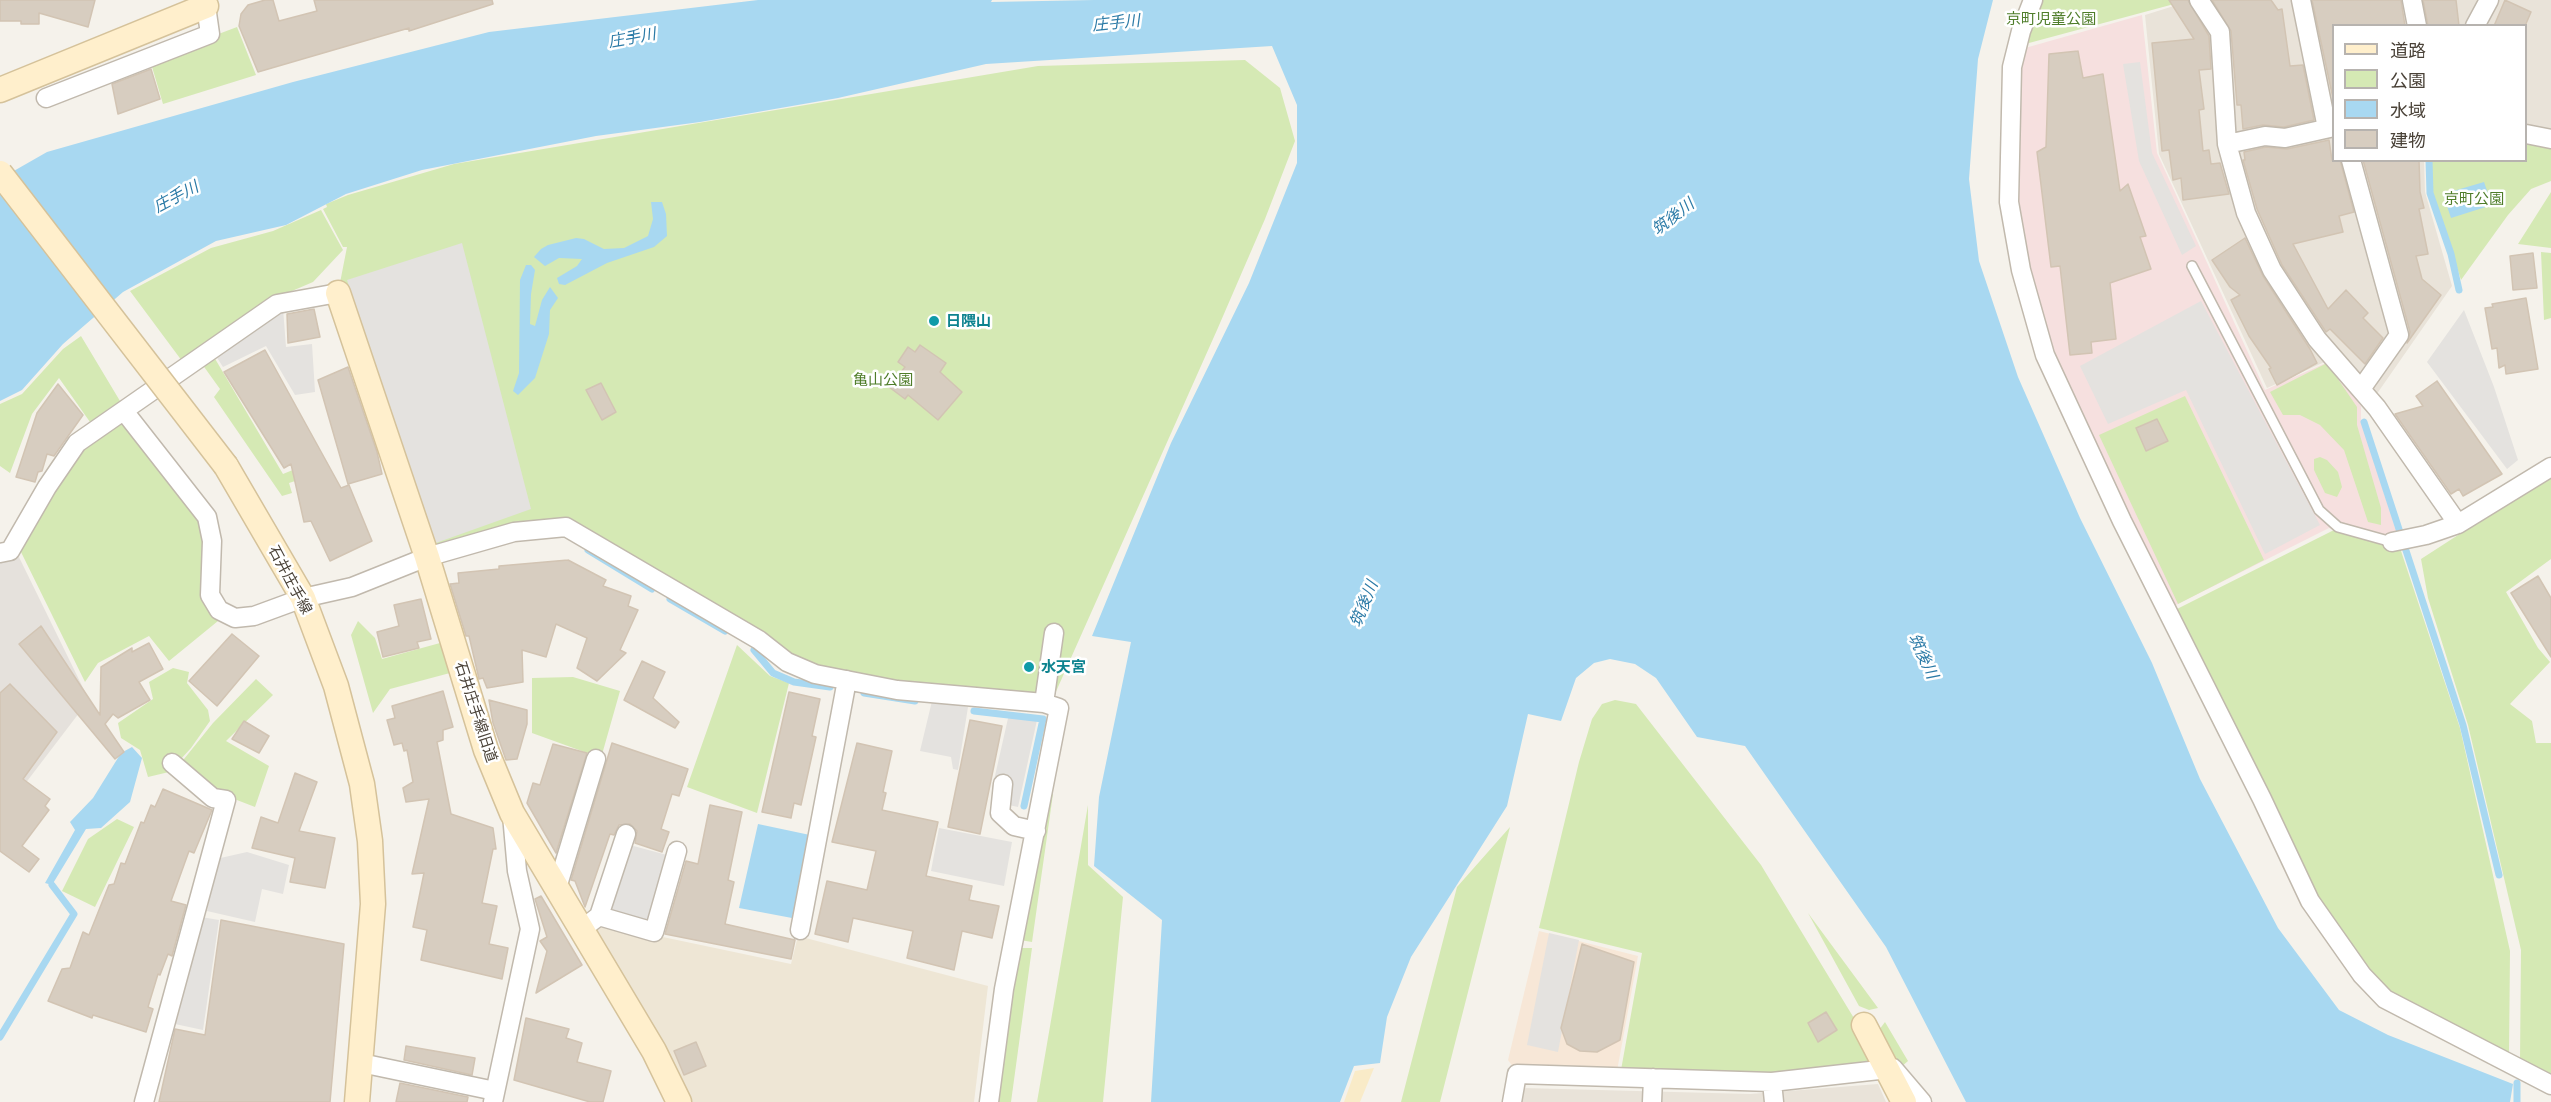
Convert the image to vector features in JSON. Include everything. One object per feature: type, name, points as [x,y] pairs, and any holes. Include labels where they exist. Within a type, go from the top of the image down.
[{"type":"street","points":[[2033,0],[2021,31],[2012,67],[2009,202],[2021,270],[2045,355],[2122,520],[2310,901],[2362,975],[2385,999],[2551,1085]]},
{"type":"street","points":[[2199,0],[2220,32],[2227,144],[2246,213],[2272,270],[2317,339],[2377,408],[2458,524]]},
{"type":"street","points":[[2286,0],[2305,19]]},
{"type":"street","points":[[2227,144],[2265,136],[2286,138],[2330,128],[2301,0]]},
{"type":"street","points":[[2412,0],[2417,24]]},
{"type":"street","points":[[2476,24],[2489,0]]},
{"type":"street","points":[[0,90],[207,2],[210,34],[46,98]]},
{"type":"street","points":[[2527,134],[2551,139]]},
{"type":"street","points":[[2351,162],[2399,335],[2361,389]]},
{"type":"street","name":"石井庄手線","points":[[0,173],[226,465],[303,598],[336,686],[362,784],[370,841],[373,904],[357,1102]]},
{"type":"street","points":[[3,553],[77,443],[277,304],[338,292]]},
{"type":"street","name":"石井庄手線旧道","points":[[338,292],[427,557],[486,750],[512,813],[557,888],[590,923],[679,1102]]},
{"type":"street","points":[[123,411],[207,517],[212,541],[210,595],[219,610],[235,618],[254,616],[303,598],[352,587],[427,557],[514,532],[566,527],[759,640],[787,662],[815,674],[897,690],[1044,703],[1059,708],[1004,989],[989,1102]]},
{"type":"street","points":[[2392,542],[2426,535],[2458,524],[2551,467]]},
{"type":"street","points":[[1044,703],[1054,633]]},
{"type":"street","points":[[800,930],[847,680]]},
{"type":"street","points":[[557,888],[596,759]]},
{"type":"street","points":[[144,1102],[226,800],[213,798],[172,763]]},
{"type":"street","points":[[1003,784],[1000,813],[1014,826],[1036,831]]},
{"type":"street","points":[[361,1063],[494,1097],[530,929],[517,871],[512,813]]},
{"type":"street","points":[[626,834],[590,923],[654,932],[677,851]]},
{"type":"street","points":[[1864,1025],[1904,1102]]},
{"type":"street","points":[[1512,1102],[1510,1071],[1772,1082],[1884,1061]]},
{"type":"street","points":[[1884,1061],[1916,1092],[1922,1102]]},
{"type":"street","points":[[1652,1102],[1653,1078]]},
{"type":"street","points":[[1772,1082],[1774,1102]]},
{"type":"lane","points":[[2192,266],[2319,510],[2338,527],[2392,542]]},
{"type":"shaded area","points":[[2193,0],[2482,0],[2470,24],[2332,24],[2332,162],[2424,162],[2425,192],[2452,286],[2367,408],[2329,360],[2267,388],[2159,154],[2145,15]]},
{"type":"shaded area","points":[[2490,0],[2551,0],[2551,135],[2527,131],[2527,24],[2479,24]]},
{"type":"shaded area","points":[[2142,15],[2157,153],[2265,390],[2328,362],[2361,406],[2361,421],[2400,543],[2389,545],[2329,528],[2174,606],[2050,354],[2026,269],[2015,203],[2017,67],[2025,48]]},
{"type":"shaded area","points":[[2140,62],[2152,153],[2196,246],[2182,255],[2139,161],[2123,64]]},
{"type":"shaded area","points":[[462,243],[531,509],[433,544],[347,280]]},
{"type":"shaded area","points":[[2201,301],[2320,525],[2265,554],[2186,390],[2108,424],[2080,366]]},
{"type":"shaded area","points":[[283,308],[286,347],[312,344],[315,392],[295,395],[266,346],[223,367],[214,353]]},
{"type":"shaded area","points":[[2464,310],[2494,387],[2518,460],[2507,469],[2427,362]]},
{"type":"shaded area","points":[[15,549],[89,700],[15,797],[0,783],[0,560]]},
{"type":"shaded area","points":[[932,701],[968,707],[958,770],[953,769],[951,757],[920,751]]},
{"type":"shaded area","points":[[1009,714],[1037,720],[1018,807],[995,802],[992,789]]},
{"type":"shaded area","points":[[939,828],[1012,842],[1004,886],[931,871]]},
{"type":"shaded area","points":[[626,844],[667,855],[649,922],[606,911]]},
{"type":"shaded area","points":[[247,852],[289,865],[283,894],[262,889],[255,922],[207,911],[216,859]]},
{"type":"shaded area","points":[[201,917],[219,920],[203,1030],[175,1024]]},
{"type":"shaded area","points":[[601,924],[791,964],[798,936],[988,986],[974,1102],[683,1102],[593,933]]},
{"type":"shaded area","points":[[1539,931],[1638,956],[1617,1071],[1513,1067],[1508,1060]]},
{"type":"shaded area","points":[[1549,933],[1579,940],[1558,1052],[1527,1045]]},
{"type":"shaded area","points":[[1878,1084],[1886,1102],[1521,1102],[1523,1088],[1750,1094]]},
{"type":"green space","name":"京町児童公園","points":[[2038,0],[2189,0],[2029,43],[2030,20]]},
{"type":"green space","points":[[237,27],[256,75],[163,104],[150,60]]},
{"type":"green space","name":"亀山公園","points":[[1245,60],[1280,88],[1295,141],[1265,219],[1217,330],[1050,705],[814,668],[566,527],[427,557],[338,293],[347,247],[343,247],[323,209],[327,207],[326,204],[348,195],[454,164],[1038,66]]},
{"type":"green space","name":"京町公園","points":[[2527,137],[2551,142],[2551,181],[2531,189],[2508,215],[2461,280],[2431,187],[2431,162],[2527,162]]},
{"type":"green space","points":[[2551,192],[2551,248],[2518,244]]},
{"type":"green space","points":[[321,210],[343,250],[313,282],[271,300],[182,361],[130,291],[211,248],[273,231]]},
{"type":"green space","points":[[2541,252],[2551,253],[2551,318],[2544,320]]},
{"type":"green space","points":[[81,336],[120,401],[90,422],[59,378],[32,414],[10,473],[0,466],[0,404],[22,394],[63,349]]},
{"type":"green space","points":[[214,357],[283,474],[322,458],[326,471],[289,483],[292,493],[282,496],[214,397],[220,389],[202,364]]},
{"type":"green space","points":[[2327,363],[2357,407],[2357,425],[2381,508],[2381,525],[2368,522],[2344,450],[2320,425],[2300,415],[2283,415],[2270,392]]},
{"type":"green space","points":[[2185,396],[2264,560],[2178,604],[2099,435]]},
{"type":"green space","points":[[123,419],[202,519],[205,540],[204,599],[218,621],[169,661],[149,636],[98,663],[85,682],[20,550],[79,449]]},
{"type":"green space","points":[[2320,457],[2327,460],[2338,472],[2342,487],[2337,497],[2325,493],[2314,470],[2314,459]]},
{"type":"green space","points":[[2551,475],[2551,559],[2506,592],[2538,648],[2550,662],[2510,704],[2532,721],[2536,743],[2551,743],[2551,1077],[2520,1061],[2521,950],[2468,725],[2428,598],[2421,559]]},
{"type":"green space","points":[[2334,530],[2389,546],[2399,545],[2460,728],[2510,951],[2509,1055],[2389,995],[2364,970],[2314,897],[2175,610]]},
{"type":"green space","points":[[358,621],[375,638],[382,659],[440,643],[450,673],[390,689],[373,713],[351,635]]},
{"type":"green space","points":[[737,645],[770,676],[789,683],[757,813],[687,787]]},
{"type":"green space","points":[[173,668],[189,672],[187,683],[208,710],[210,721],[191,748],[169,772],[148,777],[140,750],[121,738],[118,723],[153,699],[149,682]]},
{"type":"green space","points":[[573,677],[620,691],[601,758],[532,733],[532,678]]},
{"type":"green space","points":[[256,679],[273,695],[226,741],[269,766],[255,807],[211,790],[180,764],[213,723]]},
{"type":"green space","points":[[1615,700],[1636,704],[1761,865],[1883,1066],[1759,1076],[1621,1070],[1642,953],[1539,928],[1579,762],[1592,719],[1602,704]]},
{"type":"green space","points":[[1047,794],[1053,794],[1032,942],[1020,940]]},
{"type":"green space","points":[[1088,805],[1088,865],[1123,897],[1103,1102],[1037,1102]]},
{"type":"green space","points":[[117,819],[134,827],[95,907],[62,891],[88,839]]},
{"type":"green space","points":[[1510,827],[1440,1102],[1401,1102],[1457,887]]},
{"type":"green space","points":[[1808,913],[1878,1008],[1869,1010],[1859,1006]]},
{"type":"green space","points":[[1018,948],[1032,948],[1011,1102],[996,1102]]},
{"type":"green space","points":[[1885,1022],[1908,1061],[1900,1068],[1876,1034]]},
{"type":"sand","points":[[1374,1068],[1360,1102],[1344,1102],[1355,1071]]},
{"type":"water","points":[[758,0],[992,0],[991,2],[1993,0],[1978,59],[1969,179],[1979,261],[2018,377],[2080,518],[2152,663],[2200,779],[2278,928],[2339,1010],[2388,1035],[2513,1084],[2510,1102],[1966,1102],[1886,947],[1745,746],[1697,737],[1656,678],[1635,664],[1610,659],[1594,663],[1576,678],[1561,721],[1528,714],[1507,806],[1411,957],[1387,1017],[1380,1063],[1354,1066],[1340,1102],[1151,1102],[1162,920],[1094,866],[1099,797],[1131,642],[1092,636],[1171,443],[1249,283],[1297,163],[1297,105],[1272,46],[986,64],[838,98],[700,122],[596,136],[422,170],[346,194],[286,225],[216,241],[123,292],[63,344],[22,390],[0,401],[0,176],[12,172],[47,152],[293,82],[489,32]]},
{"type":"water","points":[[2484,182],[2492,205],[2451,218],[2443,194]]},
{"type":"water","points":[[651,202],[662,202],[666,214],[667,236],[654,247],[607,263],[565,285],[559,284],[557,278],[577,266],[582,259],[559,258],[545,266],[534,257],[548,245],[576,238],[584,239],[604,249],[624,248],[648,236],[653,219]]},
{"type":"water","points":[[526,265],[531,265],[535,270],[530,324],[535,326],[542,300],[550,287],[558,298],[550,310],[549,334],[535,378],[518,395],[513,391],[519,373],[520,280]]},
{"type":"water","points":[[132,747],[142,758],[130,802],[101,828],[86,829],[52,885],[45,883],[75,830],[70,822],[93,798],[121,753]]},
{"type":"water","points":[[758,824],[810,835],[792,918],[739,908]]},
{"type":"building","points":[[0,0],[95,0],[88,27],[39,13],[39,24],[0,21]]},
{"type":"building","points":[[273,0],[279,21],[317,11],[314,0],[492,0],[493,4],[409,31],[409,28],[258,72],[239,26],[241,14],[248,5]]},
{"type":"building","points":[[2169,0],[2188,0],[2209,36],[2211,69],[2199,70],[2204,109],[2199,110],[2203,151],[2209,150],[2211,164],[2220,163],[2229,194],[2183,200],[2181,178],[2173,180],[2169,150],[2162,151],[2152,43],[2194,39]]},
{"type":"building","points":[[2212,0],[2271,0],[2278,10],[2282,9],[2290,66],[2303,65],[2314,120],[2284,127],[2263,125],[2243,129],[2241,105],[2237,105],[2231,31]]},
{"type":"building","points":[[2312,0],[2401,0],[2405,24],[2332,24],[2332,94]]},
{"type":"building","points":[[2423,0],[2456,0],[2459,24],[2428,24]]},
{"type":"building","points":[[2505,0],[2531,12],[2526,24],[2495,24]]},
{"type":"building","points":[[2078,51],[2083,78],[2103,74],[2120,191],[2128,184],[2146,236],[2140,237],[2151,269],[2110,283],[2116,339],[2091,342],[2092,353],[2070,355],[2060,266],[2051,267],[2037,152],[2046,147],[2049,54]]},
{"type":"building","points":[[151,69],[160,99],[118,114],[112,84]]},
{"type":"building","points":[[2329,140],[2332,162],[2341,162],[2354,212],[2339,216],[2343,232],[2293,244],[2328,309],[2346,290],[2368,313],[2363,318],[2383,338],[2365,364],[2330,329],[2326,332],[2282,265],[2257,209],[2243,160],[2245,160],[2244,152],[2266,147],[2287,149]]},
{"type":"building","points":[[2364,162],[2419,162],[2420,192],[2424,208],[2419,209],[2428,254],[2416,256],[2422,279],[2441,295],[2407,343],[2410,332]]},
{"type":"building","points":[[2245,238],[2263,276],[2317,363],[2277,385],[2269,369],[2271,368],[2249,336],[2231,300],[2240,295],[2230,287],[2212,260]]},
{"type":"building","points":[[2533,253],[2537,288],[2513,290],[2510,256]]},
{"type":"building","points":[[2526,298],[2538,369],[2506,374],[2505,365],[2499,368],[2497,348],[2492,349],[2485,308],[2493,307],[2492,304]]},
{"type":"building","points":[[314,309],[320,337],[288,343],[287,314]]},
{"type":"building","points":[[920,345],[946,363],[940,372],[962,392],[938,420],[908,395],[905,399],[889,387],[905,367],[898,362],[908,347],[915,352]]},
{"type":"building","points":[[265,350],[341,488],[349,485],[372,541],[330,561],[311,521],[304,522],[291,464],[284,468],[224,372]]},
{"type":"building","points":[[348,367],[377,452],[382,474],[348,484],[318,380]]},
{"type":"building","points":[[2437,381],[2502,474],[2463,496],[2459,489],[2451,494],[2395,414],[2423,406],[2416,396]]},
{"type":"building","points":[[601,383],[616,412],[602,420],[586,390]]},
{"type":"building","points":[[58,384],[83,415],[54,456],[47,454],[42,471],[38,472],[35,482],[16,477],[37,413]]},
{"type":"building","points":[[2157,419],[2168,441],[2146,451],[2136,428]]},
{"type":"building","points":[[568,560],[606,580],[603,586],[631,596],[628,606],[638,610],[620,650],[626,653],[597,681],[577,668],[587,638],[556,624],[546,657],[522,650],[523,682],[487,688],[483,678],[479,679],[469,636],[466,636],[450,584],[459,583],[458,573],[499,569],[499,566]]},
{"type":"building","points":[[2538,576],[2551,598],[2551,657],[2511,593]]},
{"type":"building","points":[[421,599],[431,639],[417,642],[419,648],[383,657],[377,632],[399,626],[394,605]]},
{"type":"building","points":[[41,626],[100,715],[101,667],[132,648],[132,652],[149,643],[163,669],[139,682],[150,700],[118,718],[113,714],[105,724],[124,752],[115,759],[19,644]]},
{"type":"building","points":[[232,634],[259,656],[217,706],[189,681]]},
{"type":"building","points":[[642,661],[665,672],[653,698],[679,722],[675,728],[624,700]]},
{"type":"building","points":[[10,684],[57,732],[23,779],[50,799],[45,806],[49,810],[22,846],[39,859],[29,872],[0,851],[0,693]]},
{"type":"building","points":[[443,691],[453,727],[443,730],[443,740],[437,742],[451,814],[493,828],[496,849],[493,849],[482,903],[497,906],[489,944],[508,948],[502,979],[421,960],[427,930],[413,927],[424,873],[412,874],[429,799],[406,802],[403,788],[413,782],[407,750],[404,751],[402,743],[394,745],[387,720],[395,718],[392,706]]},
{"type":"building","points":[[789,692],[820,699],[812,736],[816,737],[801,805],[794,803],[791,818],[762,812]]},
{"type":"building","points":[[489,700],[527,710],[527,724],[517,759],[506,760],[493,723]]},
{"type":"building","points":[[970,720],[1002,726],[980,834],[948,827]]},
{"type":"building","points":[[244,721],[269,736],[259,753],[232,739]]},
{"type":"building","points":[[612,743],[688,769],[679,796],[672,794],[661,829],[669,832],[662,852],[635,843],[637,831],[630,824],[619,825],[614,835],[610,834],[585,907],[575,881],[571,880]]},
{"type":"building","points":[[857,743],[892,751],[883,792],[886,793],[882,810],[938,822],[926,876],[972,886],[969,900],[999,906],[992,938],[962,931],[954,970],[907,958],[913,931],[853,918],[848,942],[815,934],[827,881],[867,890],[876,851],[832,842]]},
{"type":"building","points":[[553,744],[587,753],[556,853],[527,803],[533,783],[540,785]]},
{"type":"building","points":[[295,773],[317,782],[299,831],[335,838],[325,888],[290,882],[295,858],[252,848],[261,817],[278,823]]},
{"type":"building","points":[[163,789],[212,810],[194,853],[189,851],[171,901],[186,905],[172,956],[168,954],[160,975],[158,974],[148,1007],[153,1009],[146,1032],[93,1015],[92,1018],[48,1001],[62,969],[70,968],[83,932],[89,935],[109,885],[114,884],[121,863],[125,864],[141,822],[144,823],[151,805],[155,807]]},
{"type":"building","points":[[710,805],[742,812],[728,880],[734,882],[725,924],[795,940],[791,959],[665,934],[686,861],[698,864]]},
{"type":"building","points":[[541,896],[582,965],[536,993],[547,951],[540,941],[547,937],[535,899]]},
{"type":"building","points":[[221,920],[344,944],[330,1102],[159,1102],[175,1029],[205,1035]]},
{"type":"building","points":[[1582,944],[1634,962],[1620,1040],[1597,1052],[1580,1051],[1567,1044],[1561,1028]]},
{"type":"building","points":[[1826,1012],[1837,1030],[1818,1042],[1808,1023]]},
{"type":"building","points":[[526,1018],[569,1029],[566,1038],[582,1043],[577,1062],[611,1071],[603,1102],[590,1102],[514,1080]]},
{"type":"building","points":[[696,1042],[706,1066],[684,1075],[674,1051]]},
{"type":"building","points":[[406,1046],[475,1058],[472,1075],[404,1060]]},
{"type":"building","points":[[400,1083],[468,1097],[467,1102],[396,1102]]},
{"type":"waterway","points":[[2429,162],[2430,193],[2451,254],[2459,290]]},
{"type":"waterway","points":[[2364,422],[2463,725],[2499,875]]},
{"type":"waterway","points":[[588,550],[652,589]]},
{"type":"waterway","points":[[670,599],[725,631]]},
{"type":"waterway","points":[[754,650],[773,673],[794,682],[830,687]]},
{"type":"waterway","points":[[864,693],[915,701]]},
{"type":"waterway","points":[[974,711],[1043,719],[1024,806]]},
{"type":"waterway","points":[[0,1037],[74,914],[52,885]]},
{"type":"waterway","points":[[2517,1083],[2517,1102]]},
{"type":"place","name":"日隈山","points":[[934,321]]},
{"type":"place","name":"水天宮","points":[[1029,667]]},
{"type":"water label","name":"庄手川","points":[[1116,23]]},
{"type":"water label","name":"庄手川","points":[[632,38]]},
{"type":"water label","name":"庄手川","points":[[176,197]]},
{"type":"water label","name":"筑後川","points":[[1673,217]]},
{"type":"water label","name":"筑後川","points":[[1364,604]]},
{"type":"water label","name":"筑後川","points":[[1923,656]]}]
